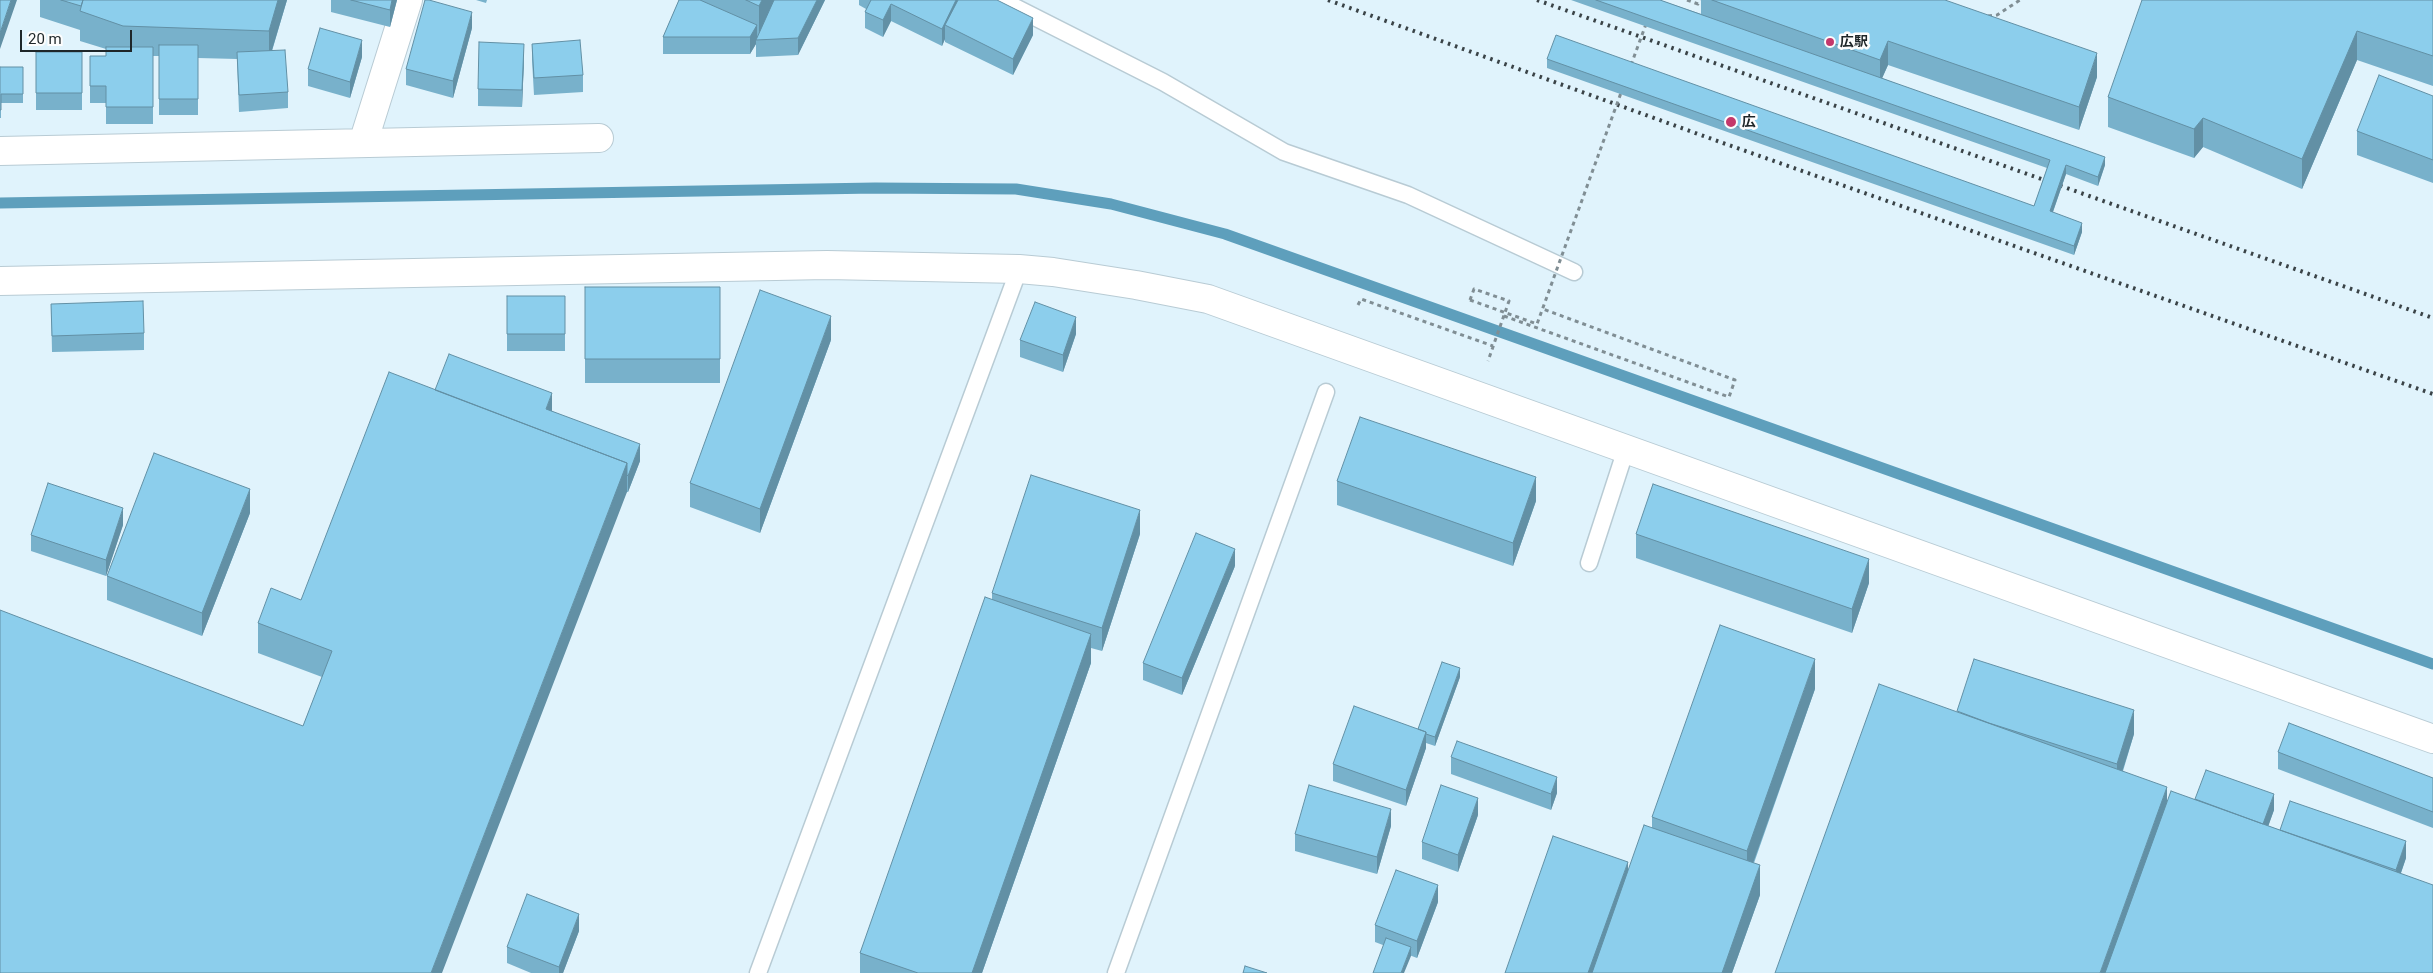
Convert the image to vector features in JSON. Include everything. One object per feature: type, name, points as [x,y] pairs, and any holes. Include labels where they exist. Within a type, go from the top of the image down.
[{"type":"street","points":[[363,143],[408,0]]},
{"type":"street","points":[[0,151],[599,138]]},
{"type":"street","points":[[0,281],[827,265],[1019,269],[1062,273],[1208,299],[2433,739]]},
{"type":"lane","points":[[1001,0],[1163,82],[1284,152],[1408,195],[1574,272]]},
{"type":"lane","points":[[758,973],[1019,269]]},
{"type":"lane","points":[[1116,973],[1326,392]]},
{"type":"lane","points":[[1589,563],[1626,449]]},
{"type":"path","points":[[1687,0],[1698,4],[1700,0]]},
{"type":"path","points":[[1982,17],[1997,15],[2020,0]]},
{"type":"path","points":[[1628,75],[1648,19]]},
{"type":"path","points":[[1488,360],[1504,318],[1509,301],[1474,289],[1470,300],[1537,324],[1624,84]]},
{"type":"path","points":[[1358,305],[1361,299],[1494,345]]},
{"type":"path","points":[[1504,318],[1729,397],[1735,380],[1543,309]]},
{"type":"building","points":[[0,0],[11,0],[0,33]]},
{"type":"building","points":[[61,0],[83,0],[81,6]]},
{"type":"building","points":[[83,0],[278,0],[269,31],[123,26],[80,11]]},
{"type":"building","points":[[351,0],[392,0],[390,10]]},
{"type":"building","points":[[425,0],[472,12],[453,81],[406,69]]},
{"type":"building","points":[[679,0],[700,0],[757,25],[750,37],[663,37]]},
{"type":"building","points":[[746,0],[762,0],[759,6]]},
{"type":"building","points":[[774,0],[817,0],[798,38],[756,40]]},
{"type":"building","points":[[871,0],[956,0],[942,29],[891,4],[883,20],[865,12]]},
{"type":"building","points":[[958,0],[997,0],[1033,18],[1013,59],[945,25]]},
{"type":"building","points":[[1596,0],[1660,0],[2105,157],[2098,177],[2066,165],[2050,211],[2082,223],[2074,246],[1547,59],[1556,35],[2034,206],[2050,160]]},
{"type":"building","points":[[1712,0],[1945,0],[2097,53],[2079,107],[1888,41],[1880,60]]},
{"type":"building","points":[[2142,0],[2433,0],[2433,56],[2357,31],[2302,159],[2203,118],[2194,129],[2108,97]]},
{"type":"building","points":[[320,28],[362,40],[350,82],[308,69]]},
{"type":"building","points":[[580,40],[583,75],[534,78],[532,44]]},
{"type":"building","points":[[479,42],[524,44],[522,90],[478,89]]},
{"type":"building","points":[[159,45],[198,45],[198,99],[159,99]]},
{"type":"building","points":[[106,47],[153,47],[153,107],[106,107],[106,86],[90,86],[90,56],[106,56]]},
{"type":"building","points":[[285,50],[288,92],[239,95],[237,52]]},
{"type":"building","points":[[36,52],[82,52],[82,93],[36,93]]},
{"type":"building","points":[[0,67],[23,67],[23,94],[1,94],[1,110],[0,110]]},
{"type":"building","points":[[2379,75],[2433,96],[2433,160],[2357,131]]},
{"type":"building","points":[[585,287],[720,287],[720,359],[585,359]]},
{"type":"building","points":[[760,290],[831,316],[760,509],[690,483]]},
{"type":"building","points":[[507,296],[565,296],[565,334],[507,334]]},
{"type":"building","points":[[143,301],[144,333],[52,336],[51,304]]},
{"type":"building","points":[[1035,302],[1076,317],[1063,355],[1020,340]]},
{"type":"building","points":[[449,354],[552,393],[546,409],[640,444],[628,476],[627,463],[435,390]]},
{"type":"building","points":[[389,372],[627,463],[431,973],[0,973],[0,610],[303,726],[332,651],[258,623],[271,588],[301,600]]},
{"type":"building","points":[[1360,417],[1536,477],[1513,543],[1337,481]]},
{"type":"building","points":[[154,453],[250,489],[202,613],[107,576]]},
{"type":"building","points":[[1031,475],[1140,510],[1102,628],[992,593]]},
{"type":"building","points":[[48,483],[123,508],[106,560],[31,535]]},
{"type":"building","points":[[1653,484],[1869,559],[1852,609],[1636,534]]},
{"type":"building","points":[[1196,533],[1235,549],[1182,678],[1143,663]]},
{"type":"building","points":[[985,597],[1091,634],[972,973],[918,973],[860,953]]},
{"type":"building","points":[[1720,625],[1815,659],[1747,851],[1652,817]]},
{"type":"building","points":[[1974,659],[2134,710],[2117,764],[1957,711]]},
{"type":"building","points":[[1442,662],[1460,668],[1435,737],[1418,729]]},
{"type":"building","points":[[1879,684],[2167,787],[2100,973],[1775,973]]},
{"type":"building","points":[[1354,706],[1426,732],[1406,790],[1333,764]]},
{"type":"building","points":[[2289,723],[2433,778],[2433,812],[2278,752]]},
{"type":"building","points":[[1457,741],[1557,777],[1551,794],[1451,757]]},
{"type":"building","points":[[2206,770],[2274,794],[2263,824],[2195,799]]},
{"type":"building","points":[[1309,785],[1391,809],[1377,857],[1295,834]]},
{"type":"building","points":[[1441,785],[1478,798],[1458,855],[1422,842]]},
{"type":"building","points":[[2171,791],[2433,885],[2433,973],[2105,973]]},
{"type":"building","points":[[2290,801],[2406,841],[2396,870],[2280,830]]},
{"type":"building","points":[[1644,825],[1760,865],[1722,973],[1592,973]]},
{"type":"building","points":[[1553,836],[1628,862],[1588,973],[1505,973]]},
{"type":"building","points":[[1396,870],[1438,885],[1417,941],[1375,925]]},
{"type":"building","points":[[527,894],[579,914],[559,967],[507,947]]},
{"type":"building","points":[[1386,938],[1411,947],[1401,973],[1373,973]]},
{"type":"building","points":[[1245,966],[1267,973],[1243,973]]},
{"type":"waterway","points":[[0,203],[875,188],[1016,189],[1111,204],[1225,234],[2433,664]]},
{"type":"railway","points":[[1328,0],[1723,143],[2433,394]]},
{"type":"railway","points":[[1537,0],[2433,318]]},
{"type":"place","name":"広駅","points":[[1830,42]]},
{"type":"place","name":"広","points":[[1731,122]]}]
